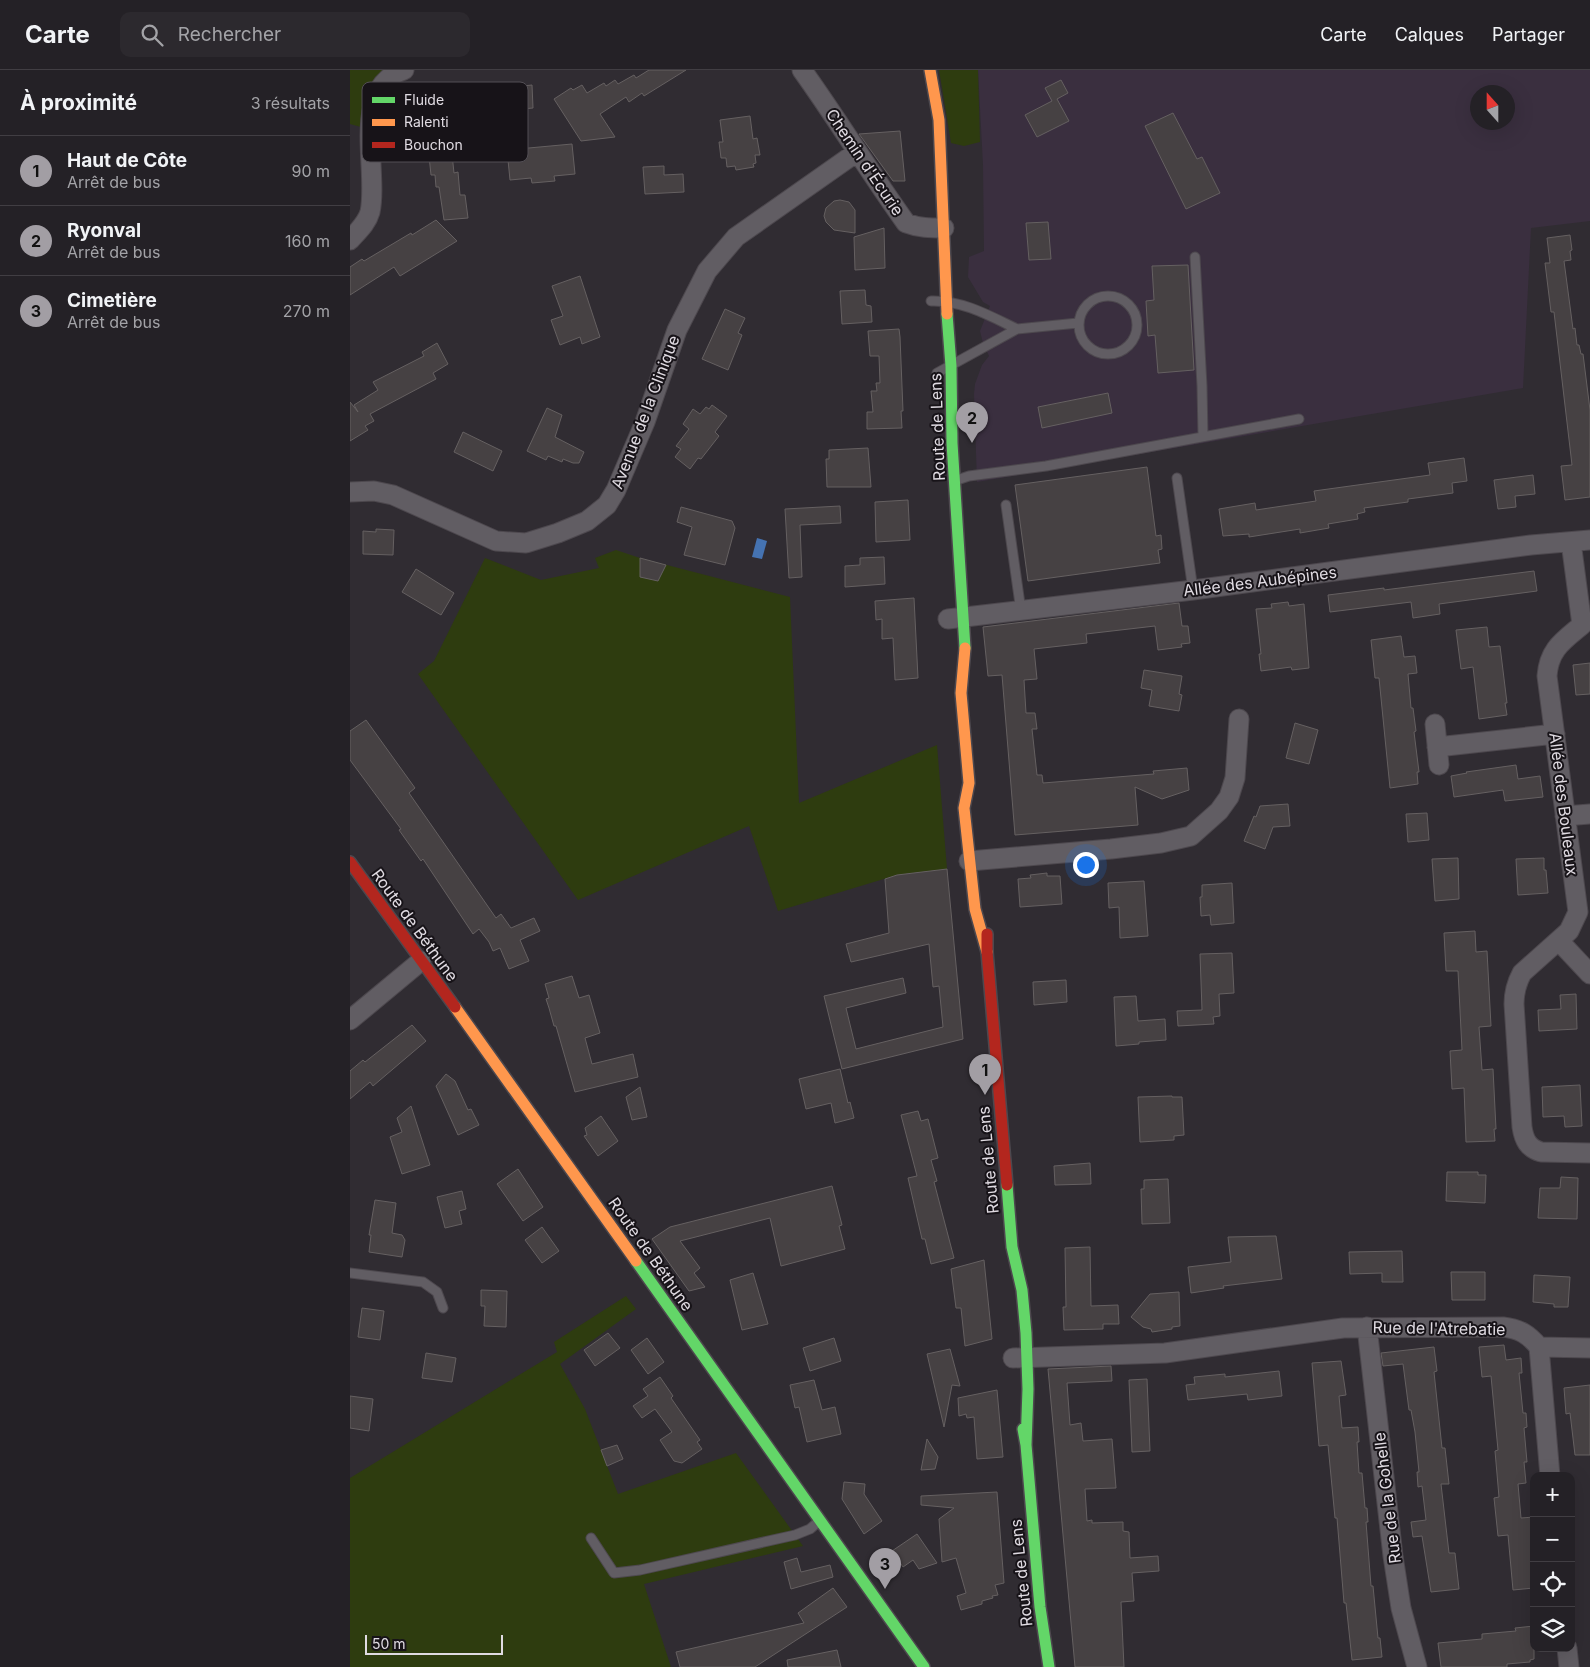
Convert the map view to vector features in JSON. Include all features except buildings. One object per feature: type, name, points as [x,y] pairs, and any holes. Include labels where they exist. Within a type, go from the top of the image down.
[{"type":"main road","points":[[926,107],[929,70]]},
{"type":"main road","name":"Route de Lens","points":[[929,70],[939,120],[932,228],[946,300],[951,366],[952,443],[955,481],[952,618],[966,651],[961,692],[969,783],[964,808],[981,860],[975,909],[987,952]]},
{"type":"main road","points":[[931,296],[932,316]]},
{"type":"main road","points":[[952,659],[961,692]]},
{"type":"main road","name":"Route de Lens","points":[[969,783],[976,799]]},
{"type":"main road","name":"Route de Béthune","points":[[350,862],[478,1038],[924,1667]]},
{"type":"main road","name":"Route de Lens","points":[[988,916],[987,952],[1012,1247],[1022,1294],[1017,1357],[1029,1394],[1026,1445]]},
{"type":"main road","name":"Route de Lens","points":[[1010,1284],[1012,1247]]},
{"type":"main road","name":"Route de Lens","points":[[1016,1391],[1026,1445],[1040,1607],[1050,1667]]},
{"type":"street","points":[[382,82],[395,73],[404,70]]},
{"type":"street","name":"Chemin d'Écurie","points":[[802,70],[906,223],[916,227],[932,228]]},
{"type":"street","name":"Avenue de la Clinique","points":[[350,492],[374,491],[393,496],[496,541],[526,543],[587,521],[607,505],[616,490],[645,422],[677,330],[707,271],[736,236],[856,152]]},
{"type":"street","points":[[350,240],[366,222],[370,212],[371,162]]},
{"type":"street","name":"Allée des Aubépines","points":[[952,618],[1194,590],[1581,541]]},
{"type":"street","name":"Allée des Bouleaux","points":[[1581,541],[1586,624],[1562,642],[1550,659],[1547,676],[1578,912],[1569,931],[1522,974],[1514,992],[1524,1137],[1528,1145],[1534,1150],[1541,1152],[1590,1153]]},
{"type":"street","points":[[981,860],[1111,849],[1162,843],[1191,836],[1219,811],[1229,797],[1235,778],[1239,719]]},
{"type":"street","points":[[1435,724],[1438,756],[1555,734]]},
{"type":"street","points":[[1565,816],[1590,814]]},
{"type":"street","points":[[1559,941],[1590,974]]},
{"type":"street","points":[[350,1020],[421,961]]},
{"type":"street","name":"Rue de l'Atrebatie","points":[[1017,1357],[1165,1353],[1321,1330],[1367,1327],[1509,1328],[1526,1333],[1539,1347]]},
{"type":"street","name":"Rue de la Gohelle","points":[[1367,1327],[1393,1556],[1401,1608],[1418,1667]]},
{"type":"street","points":[[1550,1472],[1539,1347],[1590,1348]]},
{"type":"street","points":[[1567,1652],[1569,1667]]},
{"type":"lane","points":[[1195,257],[1203,436]]},
{"type":"lane","points":[[931,296],[987,314],[1017,329]]},
{"type":"lane","points":[[1107,296],[1117,297],[1127,302],[1134,311],[1137,321],[1136,332],[1132,342],[1114,354],[1103,354],[1085,344],[1080,334],[1078,323],[1081,313],[1087,304],[1096,298],[1107,296]]},
{"type":"lane","points":[[937,372],[1017,329],[1078,323]]},
{"type":"lane","points":[[955,481],[969,476],[1046,466],[1299,419]]},
{"type":"lane","points":[[1177,478],[1194,590]]},
{"type":"lane","points":[[1006,505],[1021,611]]},
{"type":"lane","points":[[350,1273],[422,1282],[436,1292],[443,1308]]},
{"type":"lane","points":[[591,1538],[614,1573],[640,1570],[795,1535],[810,1529],[820,1521]]},
{"type":"shaded area","points":[[978,70],[1590,70],[1590,221],[1531,228],[1523,388],[977,482],[974,394],[975,384],[982,365],[989,356],[980,331],[990,306],[983,302],[968,277],[969,257],[984,251],[983,165]]},
{"type":"green space","points":[[350,70],[395,70],[390,82],[362,82],[362,127],[350,124]]},
{"type":"green space","points":[[939,70],[978,70],[980,142],[964,146],[951,143]]},
{"type":"green space","points":[[616,550],[790,597],[799,803],[937,745],[947,869],[897,875],[778,911],[749,826],[578,900],[418,674],[434,661],[485,558],[541,580],[599,568],[595,558]]},
{"type":"green space","points":[[626,1296],[636,1309],[560,1364],[585,1409],[618,1494],[736,1453],[803,1546],[644,1584],[671,1667],[350,1667],[350,1478],[557,1352],[554,1342]]},
{"type":"water","points":[[757,538],[767,541],[762,559],[752,557]]},
{"type":"traffic: fast","points":[[947,314],[951,366],[952,443],[965,648]]},
{"type":"traffic: fast","points":[[1007,1185],[1012,1247],[1022,1290],[1026,1333],[1028,1389],[1026,1445]]},
{"type":"traffic: fast","points":[[636,1261],[924,1667]]},
{"type":"traffic: fast","points":[[1023,1429],[1040,1607],[1049,1667]]},
{"type":"traffic: slow","points":[[930,70],[939,120],[947,314]]},
{"type":"traffic: slow","points":[[965,648],[961,693],[969,783],[964,808],[975,909],[987,952]]},
{"type":"traffic: slow","points":[[455,1007],[636,1261]]},
{"type":"traffic: jam","points":[[350,862],[455,1007]]},
{"type":"traffic: jam","points":[[987,934],[1007,1185]]},
{"type":"place","name":"Ryonval","points":[[972,443]]},
{"type":"place","name":"Haut de Côte","points":[[985,1095]]},
{"type":"place","name":"Cimetière","points":[[885,1589]]}]
